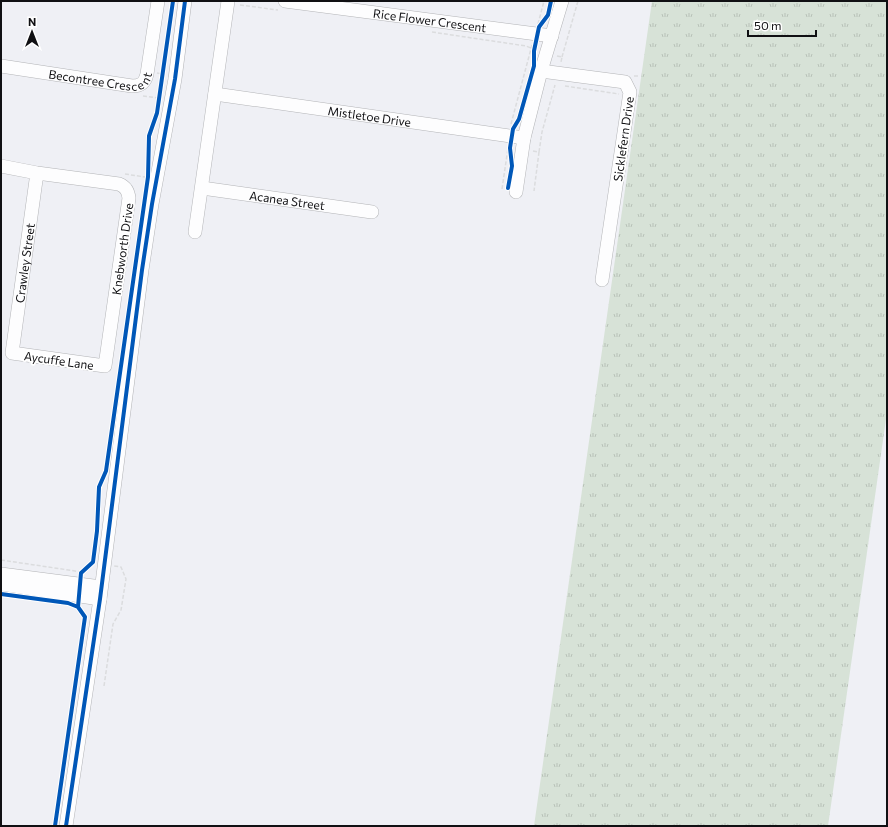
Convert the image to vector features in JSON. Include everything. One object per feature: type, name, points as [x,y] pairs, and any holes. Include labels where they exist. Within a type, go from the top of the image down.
[{"type":"street","name":"Becontree Crescent","points":[[1,66],[132,86],[142,85],[147,74],[158,1]]},
{"type":"street","points":[[66,826],[104,564],[142,270],[152,204],[175,79],[185,1]]},
{"type":"street","points":[[516,192],[514,144],[541,70],[540,51],[552,36],[562,1]]},
{"type":"street","points":[[195,232],[215,94],[234,3]]},
{"type":"street","name":"Rice Flower Crescent","points":[[284,6],[537,31],[552,36]]},
{"type":"street","name":"Sicklefern Drive","points":[[541,70],[625,82],[630,92],[602,280]]},
{"type":"street","name":"Mistletoe Drive","points":[[215,94],[514,144]]},
{"type":"street","name":"Knebworth Drive","points":[[1,166],[37,173],[119,184],[124,186],[128,193],[129,198],[105,366]]},
{"type":"street","name":"Crawley Street","points":[[12,353],[37,173]]},
{"type":"street","name":"Acanea Street","points":[[202,188],[372,212]]},
{"type":"street","name":"Aycuffe Lane","points":[[12,353],[105,366]]},
{"type":"street","points":[[1,574],[82,578],[100,593]]},
{"type":"street","points":[[1,584],[100,593]]},
{"type":"path","points":[[534,58],[540,51],[537,31],[544,1]]},
{"type":"path","points":[[560,66],[578,1]]},
{"type":"path","points":[[234,3],[284,6]]},
{"type":"path","points":[[537,31],[543,21]]},
{"type":"path","points":[[427,32],[526,46],[562,57]]},
{"type":"path","points":[[161,80],[163,66]]},
{"type":"path","points":[[534,191],[542,132],[554,85]]},
{"type":"path","points":[[562,86],[620,94]]},
{"type":"path","points":[[158,106],[160,92]]},
{"type":"path","points":[[512,160],[514,144],[512,129],[518,119]]},
{"type":"path","points":[[514,144],[539,152]]},
{"type":"path","points":[[502,189],[514,144]]},
{"type":"path","points":[[147,184],[148,175]]},
{"type":"path","points":[[1,560],[82,578],[88,567]]},
{"type":"path","points":[[104,564],[121,567],[126,579],[121,610],[113,624],[104,686]]},
{"type":"green space","points":[[652,1],[887,1],[887,412],[828,826],[534,826]]},
{"type":"cycle path","points":[[55,826],[85,617],[78,607],[81,573],[93,562],[97,531],[99,487],[106,471],[148,177],[149,136],[157,113],[173,1]]},
{"type":"cycle path","points":[[66,826],[100,599],[142,270],[152,204],[175,79],[185,1]]},
{"type":"cycle path","points":[[508,188],[512,166],[510,148],[513,129],[519,119],[534,66],[534,51],[539,27],[548,15],[551,1]]},
{"type":"cycle path","points":[[1,594],[68,603],[78,607]]}]
